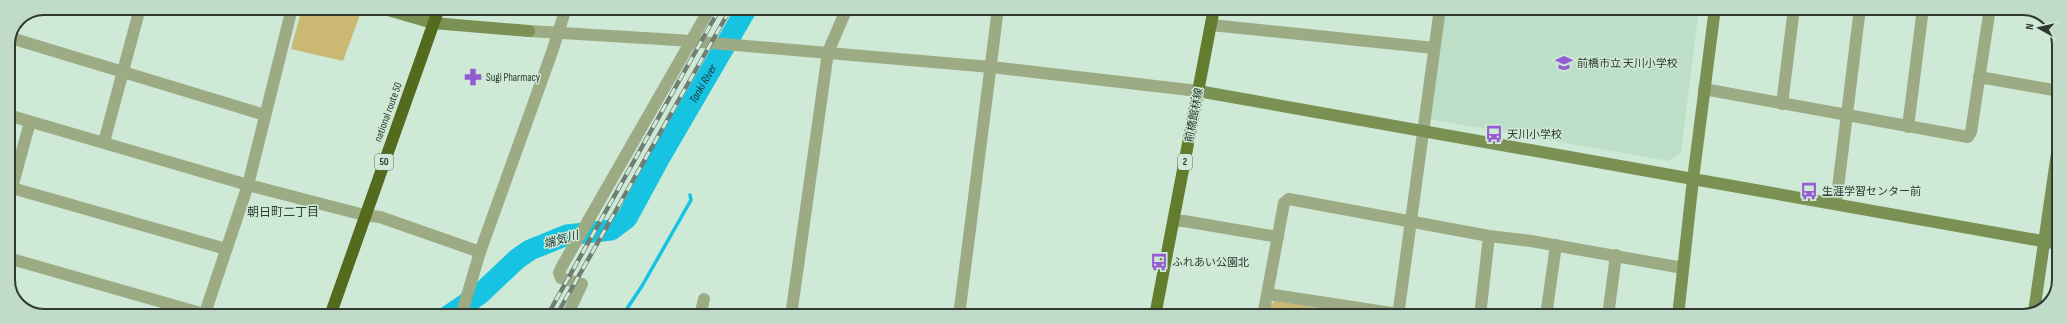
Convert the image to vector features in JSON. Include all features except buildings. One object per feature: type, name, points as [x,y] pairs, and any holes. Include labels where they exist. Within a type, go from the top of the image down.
[{"type":"highway","name":"national route 50","points":[[332,309],[364,215],[436,15]]},
{"type":"main road","name":"前橋館林線","points":[[1156,309],[1213,15]]},
{"type":"street","points":[[104,142],[138,15]]},
{"type":"street","points":[[206,309],[248,186],[290,15]]},
{"type":"street","points":[[405,15],[433,23],[828,52],[991,67],[1198,91],[2052,243]]},
{"type":"street","points":[[463,309],[480,252],[564,15]]},
{"type":"street","points":[[570,309],[582,284],[561,278],[561,268],[706,15]]},
{"type":"street","points":[[792,309],[828,52],[844,15]]},
{"type":"street","points":[[960,309],[997,15]]},
{"type":"street","points":[[1399,309],[1439,15]]},
{"type":"street","points":[[1679,309],[1713,15]]},
{"type":"street","points":[[1782,104],[1793,15]]},
{"type":"street","points":[[1836,204],[1859,15]]},
{"type":"street","points":[[1908,127],[1922,15]]},
{"type":"street","points":[[1704,89],[1968,137],[1971,132],[1989,15]]},
{"type":"street","points":[[1211,25],[1434,48]]},
{"type":"street","points":[[16,40],[265,115]]},
{"type":"street","points":[[1979,77],[2052,90]]},
{"type":"street","points":[[15,117],[104,142],[248,186],[364,215],[380,216],[480,252]]},
{"type":"street","points":[[15,177],[30,122]]},
{"type":"street","points":[[15,189],[226,249]]},
{"type":"street","points":[[2035,306],[2052,190]]},
{"type":"street","points":[[1265,309],[1284,203],[1289,199],[1410,220],[1489,236],[1556,245],[1683,268]]},
{"type":"street","points":[[1174,221],[1184,221],[1278,238]]},
{"type":"street","points":[[1481,309],[1489,236]]},
{"type":"street","points":[[1547,309],[1556,245]]},
{"type":"street","points":[[1609,309],[1616,255]]},
{"type":"street","points":[[15,260],[183,309]]},
{"type":"street","points":[[1268,294],[1361,309]]},
{"type":"street","points":[[702,309],[704,299]]},
{"type":"shaded area","points":[[300,15],[360,15],[343,61],[291,49]]},
{"type":"shaded area","name":"前橋市立 天川小学校","points":[[1442,15],[1698,15],[1681,153],[1669,161],[1428,119]]},
{"type":"shaded area","points":[[1275,301],[1325,309],[1270,309],[1271,304]]},
{"type":"waterway","name":"端気川","points":[[458,309],[480,294],[517,259],[530,250],[567,235],[611,230],[627,218],[659,159],[743,15]]},
{"type":"waterway","points":[[627,309],[642,286],[691,200],[690,195]]},
{"type":"railway","points":[[551,309],[716,15]]},
{"type":"railway","points":[[560,309],[727,15]]},
{"type":"place","name":"前橋市立 天川小学校","points":[[1564,63]]},
{"type":"place","name":"Sugi Pharmacy","points":[[473,77]]},
{"type":"place","name":"天川小学校","points":[[1494,134]]},
{"type":"place","name":"生涯学習センター前","points":[[1809,191]]},
{"type":"place","name":"ふれあい公園北","points":[[1159,262]]},
{"type":"district","name":"朝日町二丁目","points":[[283,212]]},
{"type":"water label","name":"Tanki River","points":[[703,84]]}]
